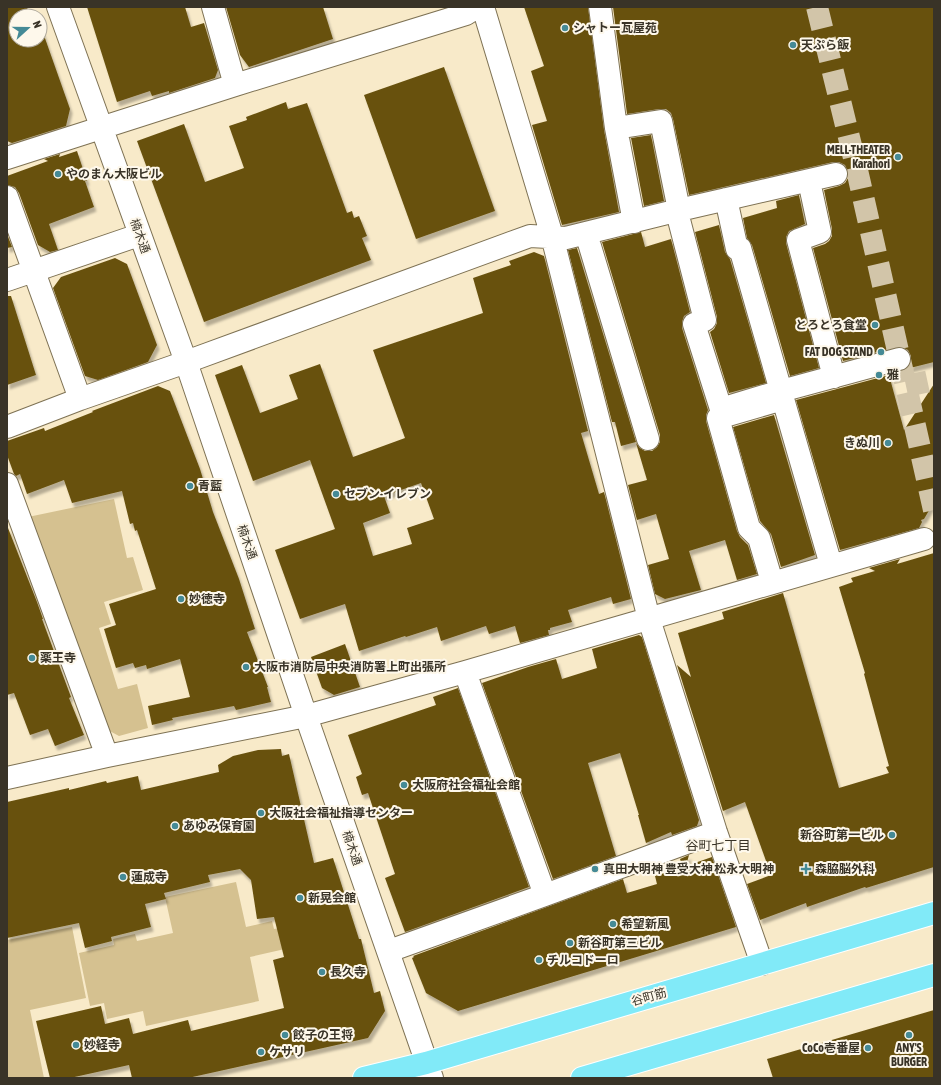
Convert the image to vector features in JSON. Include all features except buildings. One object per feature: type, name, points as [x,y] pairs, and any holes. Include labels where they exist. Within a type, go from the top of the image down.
[{"type":"main road","name":"谷町筋","points":[[364,1078],[429,1070],[762,964],[934,913]]},
{"type":"main road","points":[[582,1078],[934,975]]},
{"type":"street","name":"楠木通","points":[[58,7],[186,362],[306,716],[429,1070]]},
{"type":"street","points":[[213,7],[235,85]]},
{"type":"street","points":[[7,158],[235,85],[466,14],[477,7]]},
{"type":"street","points":[[483,7],[552,236],[650,619],[716,832],[762,964]]},
{"type":"street","points":[[600,7],[616,128],[634,222]]},
{"type":"street","points":[[616,128],[661,121],[679,210],[678,216],[705,320],[694,324],[721,409],[899,359]]},
{"type":"street","points":[[7,427],[80,399],[186,362],[530,236],[552,236],[566,238],[836,174]]},
{"type":"street","points":[[809,181],[820,232],[798,240],[834,377]]},
{"type":"street","points":[[7,197],[80,399]]},
{"type":"street","points":[[726,199],[737,249],[740,248],[781,391]]},
{"type":"street","points":[[586,233],[648,439]]},
{"type":"street","points":[[7,280],[139,235]]},
{"type":"street","points":[[772,582],[759,538],[749,528],[718,418],[783,399],[831,565]]},
{"type":"street","points":[[7,484],[107,756]]},
{"type":"street","points":[[7,778],[107,756],[306,716],[465,672],[924,539]]},
{"type":"street","points":[[465,672],[545,896]]},
{"type":"street","points":[[388,951],[545,896],[716,832]]},
{"type":"shaded area","points":[[114,499],[127,558],[133,557],[143,590],[104,602],[111,624],[99,628],[118,689],[137,684],[148,728],[119,736],[106,729],[28,517]]},
{"type":"shaded area","points":[[236,882],[246,927],[272,921],[274,929],[303,924],[307,944],[250,957],[259,1001],[146,1026],[143,1011],[107,1019],[104,1003],[90,1006],[79,953],[114,945],[113,939],[135,934],[137,941],[173,933],[165,897]]},
{"type":"shaded area","points":[[72,927],[86,998],[30,1010],[44,1078],[8,1078],[7,940]]},
{"type":"tunnel","points":[[817,7],[857,170],[934,510]]},
{"type":"tunnel","points":[[906,386],[934,380]]},
{"type":"place","name":"シャトー瓦屋苑","points":[[565,28]]},
{"type":"place","name":"天ぷら飯","points":[[793,45]]},
{"type":"place","name":"MELL-THEATER Karahori","points":[[898,157]]},
{"type":"place","name":"やのまん大阪ビル","points":[[58,174]]},
{"type":"place","name":"とろとろ食堂","points":[[875,325]]},
{"type":"place","name":"FAT DOG STAND","points":[[881,352]]},
{"type":"place","name":"雅","points":[[879,375]]},
{"type":"place","name":"きぬ川","points":[[888,443]]},
{"type":"place","name":"青藍","points":[[190,486]]},
{"type":"place","name":"セブン-イレブン","points":[[336,494]]},
{"type":"place","name":"妙徳寺","points":[[181,599]]},
{"type":"place","name":"薬王寺","points":[[32,658]]},
{"type":"place","name":"大阪市消防局中央消防署上町出張所","points":[[246,667]]},
{"type":"place","name":"大阪府社会福祉会館","points":[[404,785]]},
{"type":"place","name":"大阪社会福祉指導センター","points":[[261,813]]},
{"type":"place","name":"あゆみ保育園","points":[[175,826]]},
{"type":"place","name":"新谷町第一ビル","points":[[892,835]]},
{"type":"place","name":"真田大明神 豊受大神 松永大明神","points":[[595,869]]},
{"type":"place","name":"森脇脳外科","points":[[806,869]]},
{"type":"place","name":"蓮成寺","points":[[123,877]]},
{"type":"place","name":"新晃会館","points":[[300,898]]},
{"type":"place","name":"希望新風","points":[[613,924]]},
{"type":"place","name":"新谷町第三ビル","points":[[570,943]]},
{"type":"place","name":"チルコドーロ","points":[[539,960]]},
{"type":"place","name":"長久寺","points":[[322,972]]},
{"type":"place","name":"餃子の王将","points":[[285,1035]]},
{"type":"place","name":"ANY'S BURGER","points":[[909,1035]]},
{"type":"place","name":"妙経寺","points":[[76,1045]]},
{"type":"place","name":"CoCo壱番屋","points":[[868,1048]]},
{"type":"place","name":"ケサリ","points":[[261,1052]]},
{"type":"district","name":"谷町七丁目","points":[[718,845]]}]
